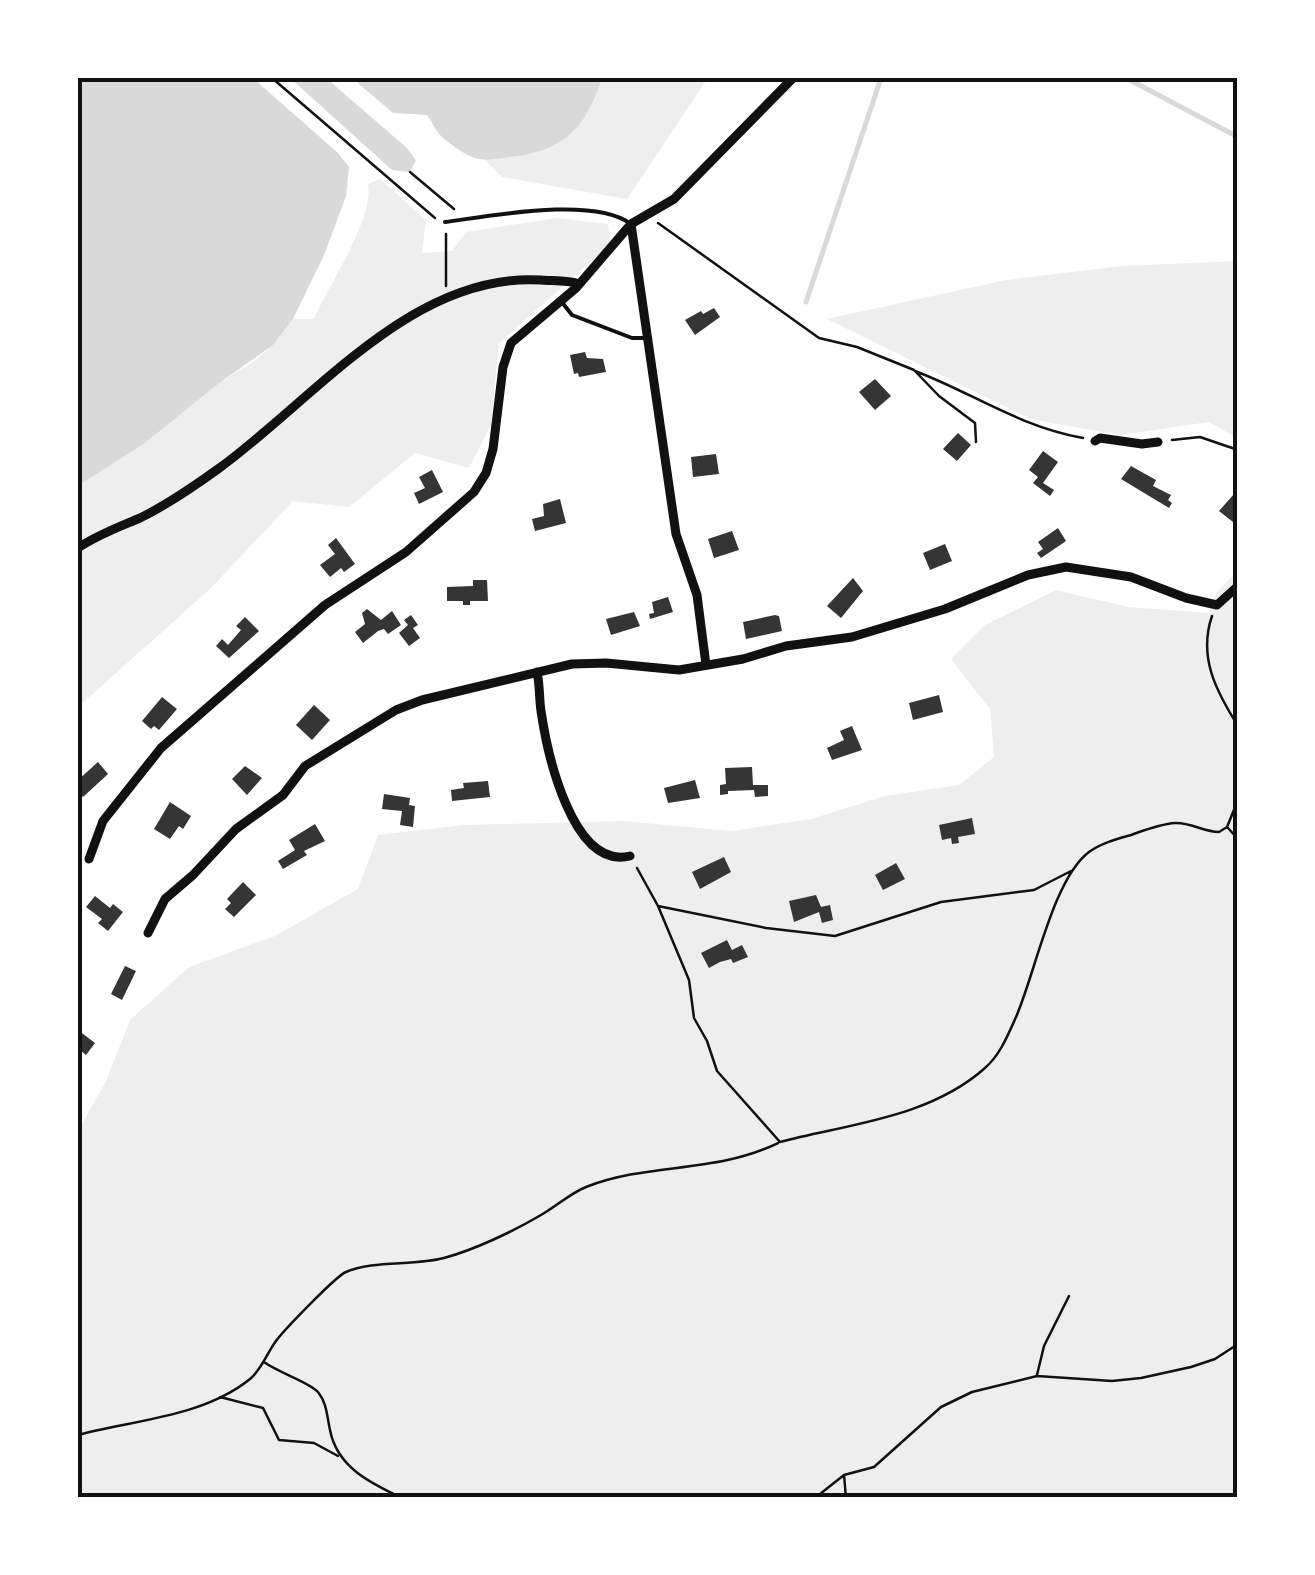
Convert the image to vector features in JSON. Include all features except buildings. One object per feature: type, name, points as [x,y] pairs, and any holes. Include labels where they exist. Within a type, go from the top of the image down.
[{"type":"street","points":[[89,860],[102,820],[161,748],[325,605],[406,552],[478,487],[493,449],[508,348],[514,338],[562,301],[631,224],[674,200],[794,78]]},
{"type":"street","points":[[631,224],[676,534],[698,595],[706,664]]},
{"type":"street","points":[[78,548],[142,517],[196,484],[269,431],[384,333],[421,308],[445,297],[510,280],[579,284]]},
{"type":"street","points":[[1095,441],[1100,438],[1158,442]]},
{"type":"street","points":[[148,933],[165,899],[236,828],[283,795],[304,766],[404,706],[588,662],[679,670],[876,631],[1006,582],[1066,567],[1117,573],[1216,605],[1238,586]]},
{"type":"street","points":[[537,672],[542,718],[570,813],[586,838],[603,853],[630,856]]},
{"type":"lane","points":[[445,222],[586,211],[614,215],[631,224]]},
{"type":"lane","points":[[562,301],[572,315],[632,338],[647,337]]},
{"type":"path","points":[[272,78],[432,216],[445,222],[445,297]]},
{"type":"path","points":[[410,172],[466,219]]},
{"type":"path","points":[[650,215],[664,230],[807,330],[914,370],[1020,422],[1095,441]]},
{"type":"path","points":[[914,370],[939,396],[975,423],[976,442]]},
{"type":"path","points":[[1158,442],[1200,436],[1238,450]]},
{"type":"path","points":[[1216,605],[1206,645],[1210,670],[1216,691],[1238,726]]},
{"type":"path","points":[[78,1434],[184,1412],[252,1377],[277,1339],[333,1280],[348,1270],[442,1258],[543,1215],[565,1197],[586,1187],[750,1157],[780,1142],[855,1126],[952,1092],[987,1067],[1006,1041],[1047,927],[1072,870],[1088,852],[1178,822],[1214,832],[1226,827],[1238,800]]},
{"type":"path","points":[[1226,827],[1238,839]]},
{"type":"path","points":[[630,856],[658,906],[689,980],[694,1018],[718,1071],[780,1142]]},
{"type":"path","points":[[658,906],[766,928],[835,936],[941,902],[1034,890],[1072,870]]},
{"type":"path","points":[[1037,1376],[1044,1346],[1068,1296]]},
{"type":"path","points":[[815,1498],[844,1475],[874,1467],[941,1408],[985,1388],[1037,1376],[1112,1381],[1140,1378],[1191,1368],[1238,1344]]},
{"type":"path","points":[[264,1362],[280,1374],[316,1388],[339,1456]]},
{"type":"path","points":[[218,1397],[263,1408],[279,1440],[314,1442],[339,1456],[366,1479],[402,1498]]},
{"type":"path","points":[[844,1475],[846,1498]]},
{"type":"shaded area","points":[[78,78],[253,78],[349,167],[346,196],[325,253],[293,319],[273,345],[145,443],[78,486]]},
{"type":"shaded area","points":[[290,78],[326,78],[407,148],[416,160],[410,172],[392,170]]},
{"type":"shaded area","points":[[352,78],[602,78],[588,111],[559,143],[529,154],[486,160],[469,156],[452,145],[427,115],[393,113]]},
{"type":"shaded area","points":[[403,78],[708,78],[627,199],[502,177]]},
{"type":"shaded area","points":[[380,179],[426,220],[422,253],[452,251],[466,232],[557,218],[608,224],[610,244],[499,343],[491,425],[469,468],[415,453],[349,507],[293,501],[210,589],[78,707],[78,486],[145,443],[218,384],[257,359],[293,319],[314,319],[358,233],[368,184]]},
{"type":"shaded area","points":[[1237,261],[1237,438],[1209,422],[1119,435],[1031,419],[827,319],[1006,280],[1122,266]]},
{"type":"shaded area","points":[[1237,571],[1237,1497],[78,1497],[78,1125],[106,1081],[130,1020],[189,967],[275,936],[358,889],[378,835],[464,825],[622,821],[731,831],[811,819],[885,796],[959,785],[994,757],[990,709],[951,659],[985,625],[1056,590],[1128,607],[1209,613],[1217,592]]},
{"type":"waterway","points":[[806,302],[881,78]]},
{"type":"waterway","points":[[1126,78],[1238,137]]}]
